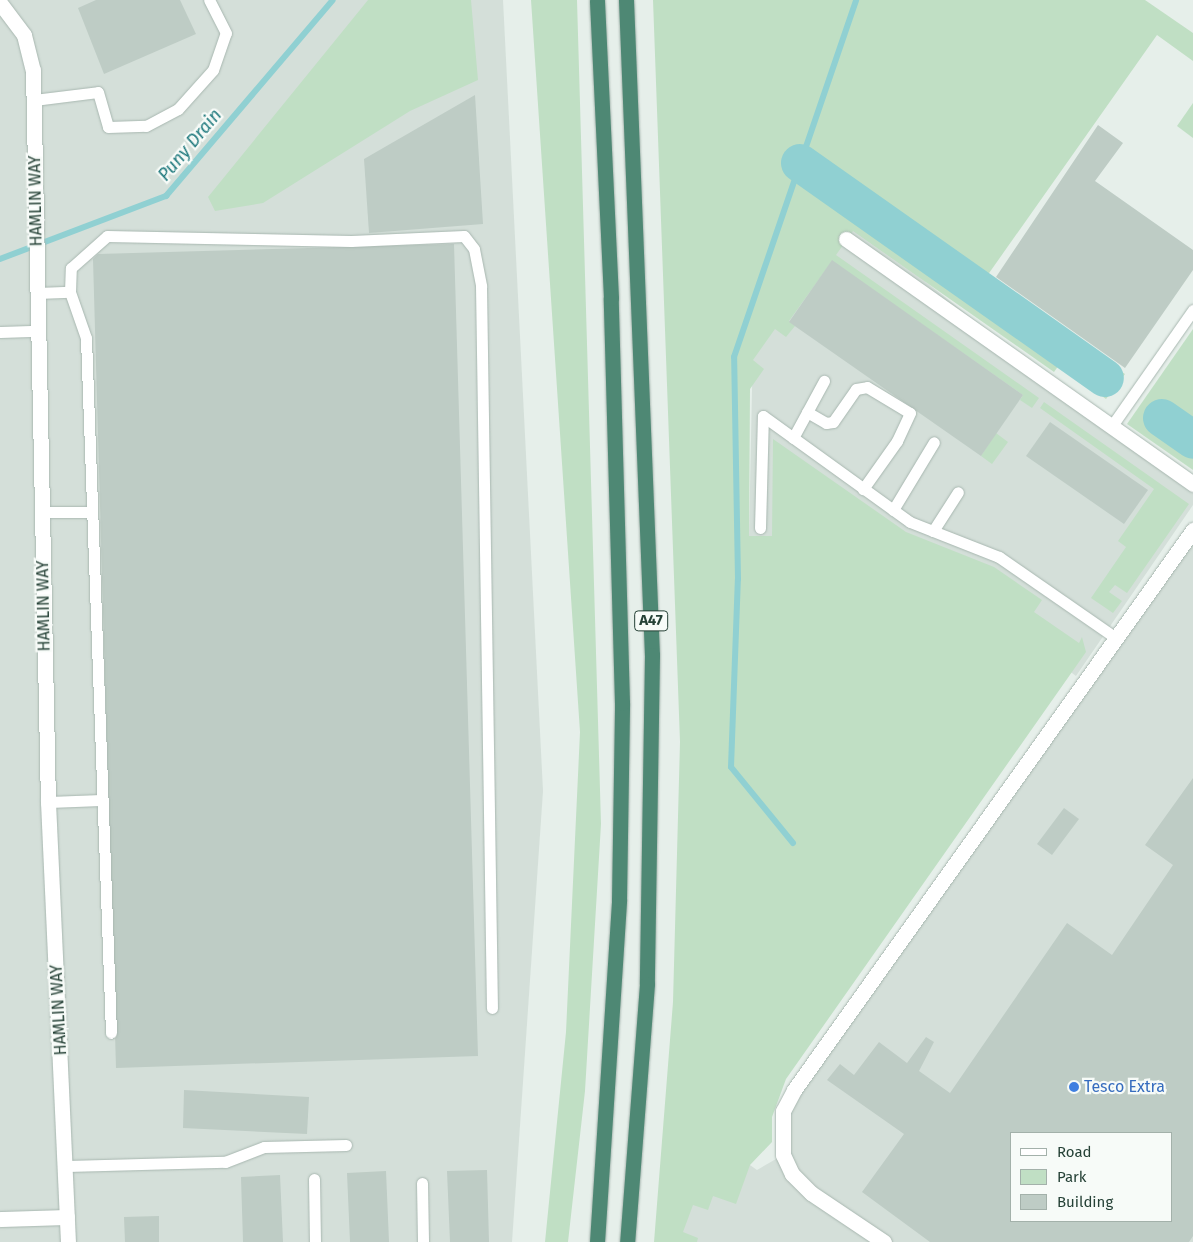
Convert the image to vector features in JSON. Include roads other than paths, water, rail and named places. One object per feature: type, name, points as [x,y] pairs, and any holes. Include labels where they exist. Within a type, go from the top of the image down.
[{"type":"highway","name":"A47","points":[[597,1242],[619,900],[622,703],[611,298],[598,0]]},
{"type":"highway","name":"A47","points":[[626,0],[652,655],[647,984],[627,1242]]},
{"type":"highway","points":[[592,1242],[599,1211]]},
{"type":"street","name":"HAMLIN WAY","points":[[0,3],[24,35],[34,70],[48,802],[67,1166],[68,1242]]},
{"type":"street","points":[[846,239],[1193,484]]},
{"type":"street","points":[[884,1242],[811,1193],[792,1174],[783,1154],[783,1111],[794,1090],[1193,530]]},
{"type":"street","points":[[0,1219],[67,1217]]},
{"type":"lane","points":[[34,100],[98,92],[108,127],[146,126],[178,109],[214,70],[226,33],[210,0]]},
{"type":"lane","points":[[110,1033],[86,338],[70,292],[71,268],[107,236],[351,240],[464,236],[474,249],[481,286],[492,1008]]},
{"type":"lane","points":[[38,293],[70,292]]},
{"type":"lane","points":[[1110,427],[1193,310]]},
{"type":"lane","points":[[0,332],[38,331]]},
{"type":"lane","points":[[792,438],[824,381]]},
{"type":"lane","points":[[807,412],[826,423],[833,422],[856,389],[866,387],[910,413],[896,441],[863,489]]},
{"type":"lane","points":[[760,528],[762,416],[893,510],[933,531],[999,557],[1116,638]]},
{"type":"lane","points":[[893,510],[934,442]]},
{"type":"lane","points":[[933,531],[958,492]]},
{"type":"lane","points":[[42,512],[92,512]]},
{"type":"lane","points":[[48,802],[102,800]]},
{"type":"lane","points":[[67,1166],[225,1162],[264,1147],[346,1145]]},
{"type":"lane","points":[[314,1179],[315,1242]]},
{"type":"lane","points":[[422,1183],[423,1242]]},
{"type":"waterway","name":"Puny Drain","points":[[0,259],[166,196],[333,0]]},
{"type":"waterway","points":[[793,843],[731,767],[738,579],[734,357],[856,0]]},
{"type":"waterway","points":[[800,163],[1105,378]]},
{"type":"waterway","points":[[1162,418],[1193,440]]},
{"type":"place","name":"Tesco Extra","points":[[1074,1087]]}]
